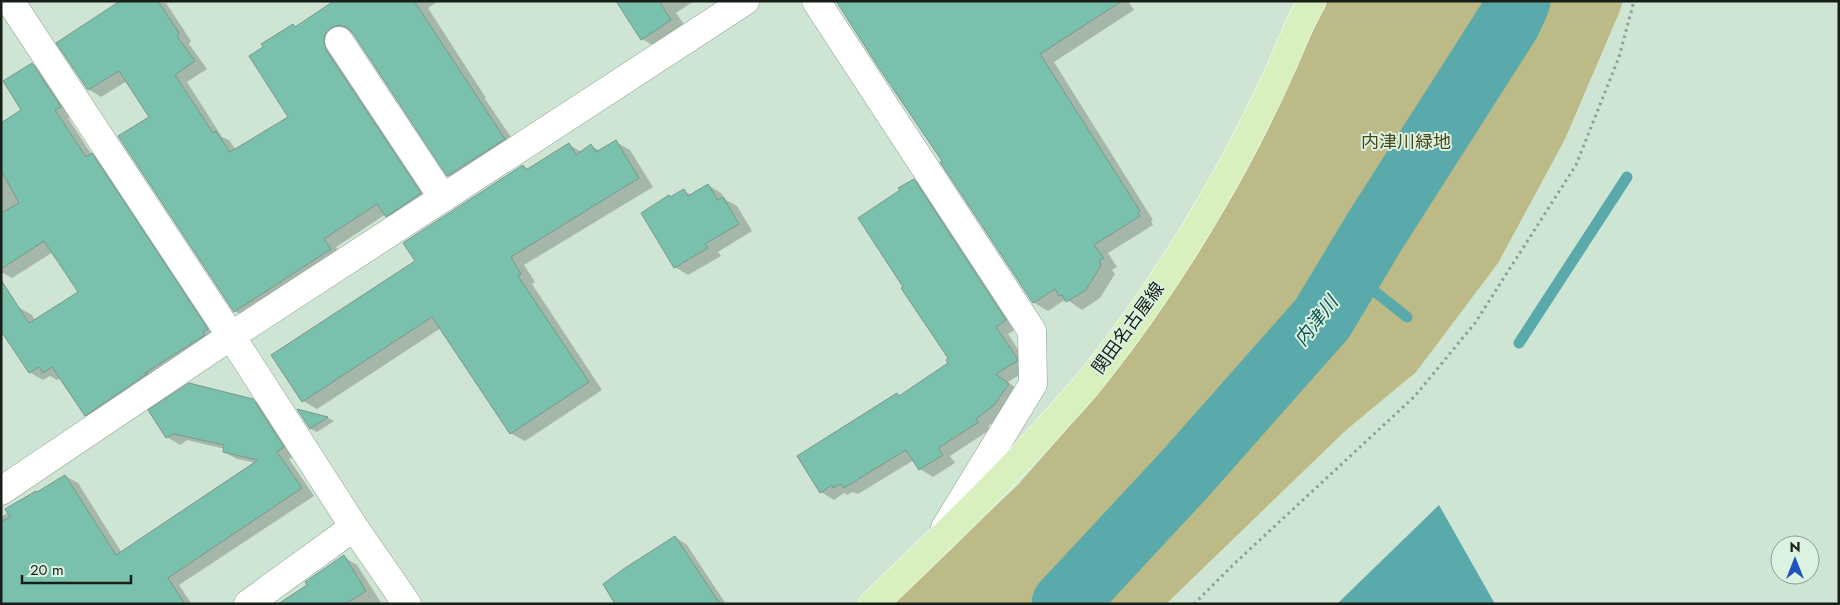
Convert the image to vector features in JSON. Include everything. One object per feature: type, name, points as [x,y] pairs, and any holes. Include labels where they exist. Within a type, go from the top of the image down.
[{"type":"main road","name":"関田名古屋線","points":[[873,604],[1028,452],[1094,377],[1136,320],[1212,203],[1250,132],[1285,59],[1302,18],[1312,1]]},
{"type":"street","points":[[10,1],[231,336],[354,527],[407,604]]},
{"type":"street","points":[[1,491],[231,336],[745,1]]},
{"type":"street","points":[[816,1],[1032,331],[1033,384],[935,545]]},
{"type":"street","points":[[339,41],[443,198]]},
{"type":"street","points":[[248,604],[354,527]]},
{"type":"path","points":[[1194,604],[1235,563],[1415,396],[1475,323],[1576,164],[1619,57],[1634,1]]},
{"type":"green space","name":"内津川緑地","points":[[1322,1],[1623,1],[1565,139],[1498,263],[1416,372],[1345,431],[1166,604],[891,604],[1018,485],[1091,401],[1211,228]]},
{"type":"water","points":[[1439,505],[1495,604],[1337,604]]},
{"type":"building","points":[[120,1],[158,1],[179,33],[177,36],[195,61],[175,75],[213,133],[216,131],[230,152],[288,117],[249,56],[263,47],[261,44],[293,24],[295,27],[334,1],[414,1],[505,139],[447,176],[352,32],[346,27],[339,25],[331,28],[325,34],[326,50],[421,193],[386,217],[377,204],[324,239],[331,249],[234,312],[118,136],[149,117],[119,71],[88,90],[56,43]]},
{"type":"building","points":[[616,1],[659,1],[671,20],[641,40]]},
{"type":"building","points":[[836,1],[1122,1],[1040,54],[1140,211],[1138,213],[1140,216],[1094,245],[1104,258],[1099,261],[1101,265],[1086,290],[1066,302],[1055,289],[1033,303]]},
{"type":"building","points":[[32,63],[61,107],[55,110],[86,157],[92,153],[208,329],[203,332],[205,335],[145,373],[148,373],[85,416],[52,367],[43,373],[39,367],[29,373],[1,331],[1,280],[29,323],[78,292],[44,241],[1,269],[1,213],[19,203],[1,170],[1,123],[21,110],[3,81]]},
{"type":"building","points":[[616,140],[639,178],[511,257],[521,274],[518,276],[589,382],[510,434],[432,317],[302,402],[271,355],[415,261],[403,243],[523,165],[526,170],[569,143],[576,155],[591,144],[596,152]]},
{"type":"building","points":[[914,179],[1006,320],[996,327],[1017,358],[1017,361],[996,374],[1009,384],[994,405],[976,419],[979,422],[938,448],[943,455],[919,470],[906,450],[844,488],[841,484],[833,488],[832,485],[820,493],[797,456],[897,393],[899,396],[948,363],[946,360],[948,358],[901,288],[903,287],[858,218],[900,190],[898,188]]},
{"type":"building","points":[[708,184],[718,200],[723,197],[739,224],[705,244],[708,248],[674,268],[641,213],[669,195],[670,197],[684,189],[688,196]]},
{"type":"building","points":[[189,383],[253,399],[284,447],[277,452],[302,488],[168,578],[185,604],[1,604],[1,522],[10,517],[5,509],[36,491],[65,475],[116,555],[258,460],[223,452],[224,445],[174,434],[166,438],[148,410]]},
{"type":"building","points":[[297,409],[328,417],[310,429]]},
{"type":"building","points":[[675,536],[720,604],[615,604],[603,584]]},
{"type":"building","points":[[344,555],[366,591],[345,604],[278,604],[307,585],[305,582]]},
{"type":"waterway","name":"内津川","points":[[1064,604],[1184,475],[1322,319],[1375,231],[1509,21],[1518,1]]},
{"type":"waterway","points":[[1519,343],[1627,177]]},
{"type":"waterway","points":[[1350,272],[1407,317]]}]
